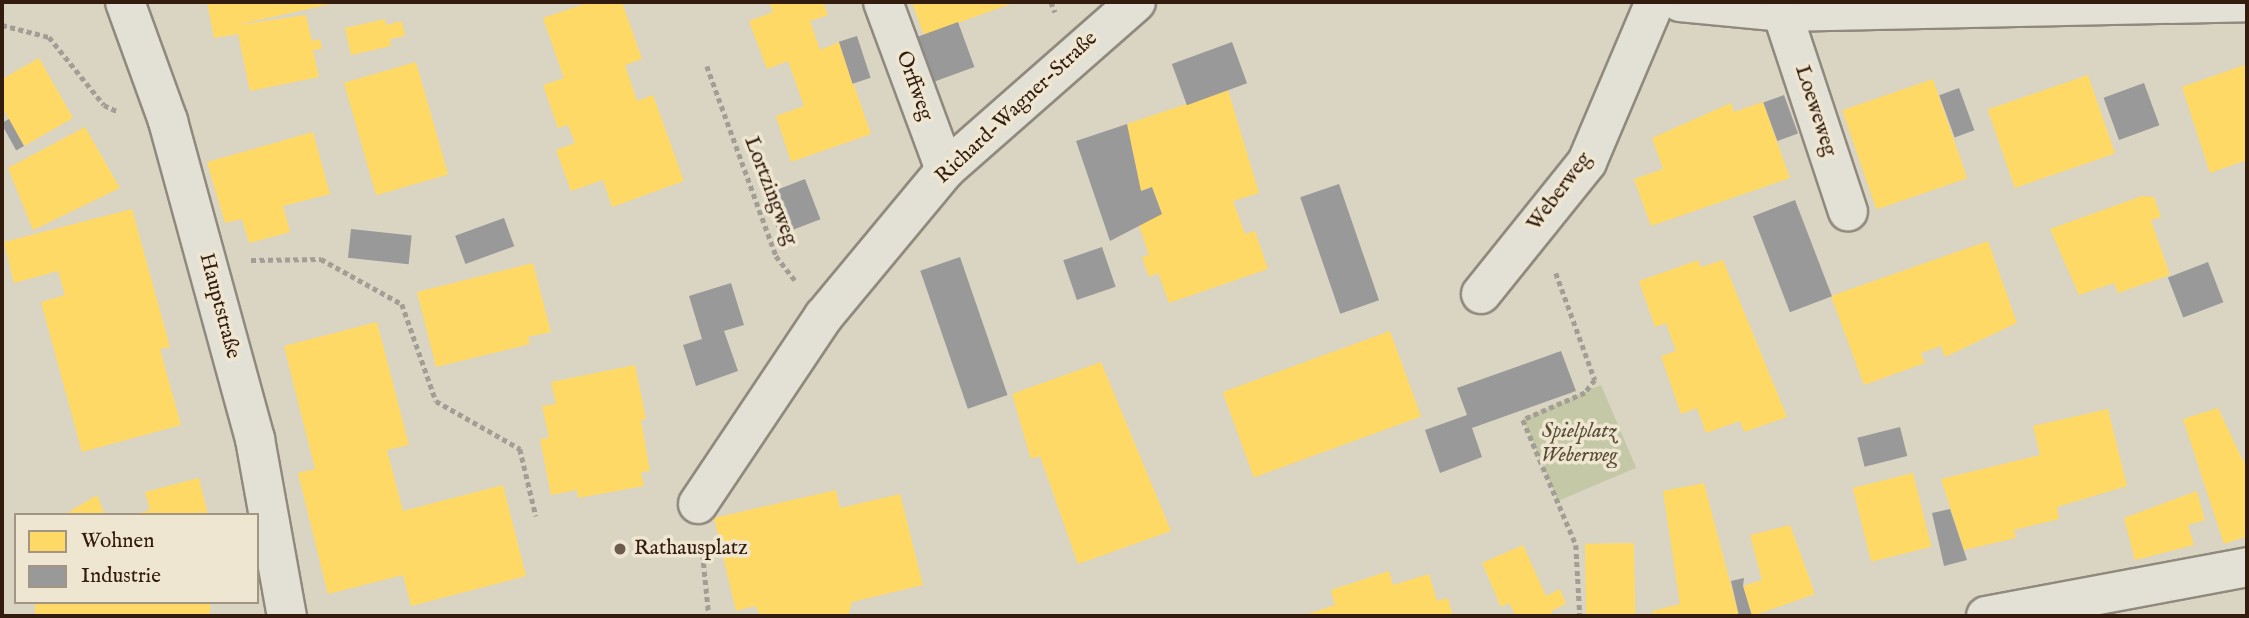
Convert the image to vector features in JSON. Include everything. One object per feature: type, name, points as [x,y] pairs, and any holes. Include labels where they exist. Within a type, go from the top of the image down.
[{"type":"street","name":"Hauptstraße","points":[[125,2],[168,121],[255,439],[287,616]]},
{"type":"street","name":"Orffweg","points":[[883,2],[945,170]]},
{"type":"street","name":"Richard-Wagner-Straße","points":[[824,317],[945,170],[1136,2]]},
{"type":"street","name":"Weberweg","points":[[1481,293],[1587,162],[1655,2]]},
{"type":"street","points":[[1680,2],[1782,12],[2247,2]]},
{"type":"street","name":"Loeweweg","points":[[1782,12],[1847,211]]},
{"type":"street","points":[[698,504],[824,317]]},
{"type":"street","points":[[1986,616],[2247,567]]},
{"type":"path","points":[[2,25],[50,37],[104,104],[127,117],[168,121]]},
{"type":"path","name":"Lortzingweg","points":[[707,66],[776,256],[824,317]]},
{"type":"path","points":[[1538,223],[1595,380],[1585,393],[1522,420],[1576,545],[1580,616]]},
{"type":"path","points":[[208,266],[282,256],[321,259],[402,304],[436,401],[520,449],[536,516]]},
{"type":"path","points":[[698,504],[709,616]]},
{"type":"green space","name":"Spielplatz Weberweg","points":[[1601,385],[1636,468],[1558,501],[1523,418]]},
{"type":"building: Wohnen","points":[[207,2],[340,2],[236,25],[306,15],[312,41],[320,39],[322,49],[313,50],[319,77],[250,91],[238,34],[214,38]]},
{"type":"building: Wohnen","points":[[590,2],[622,2],[642,59],[625,65],[637,101],[653,95],[684,181],[612,207],[603,180],[571,191],[556,150],[575,143],[568,125],[558,128],[543,85],[564,78],[543,18]]},
{"type":"building: Wohnen","points":[[769,2],[823,2],[828,15],[810,21],[820,50],[839,42],[871,134],[791,162],[776,116],[804,106],[788,61],[767,69],[749,21],[773,12]]},
{"type":"building: Wohnen","points":[[912,2],[1016,2],[924,35]]},
{"type":"building: Wohnen","points":[[385,19],[386,25],[402,21],[405,36],[390,39],[391,46],[351,55],[345,28]]},
{"type":"building: Wohnen","points":[[39,58],[73,118],[24,146],[2,107],[2,79]]},
{"type":"building: Wohnen","points":[[416,62],[448,174],[376,195],[344,83]]},
{"type":"building: Wohnen","points":[[2247,64],[2247,160],[2210,173],[2182,87]]},
{"type":"building: Wohnen","points":[[2088,75],[2115,153],[2015,188],[1988,110]]},
{"type":"building: Wohnen","points":[[1933,79],[1967,178],[1876,210],[1842,110]]},
{"type":"building: Wohnen","points":[[1228,90],[1259,193],[1233,201],[1245,234],[1255,231],[1268,269],[1169,303],[1158,273],[1149,277],[1142,257],[1149,255],[1138,222],[1162,214],[1152,187],[1141,191],[1127,124]]},
{"type":"building: Wohnen","points":[[1763,102],[1790,178],[1651,226],[1634,179],[1663,169],[1652,138],[1731,103],[1734,112]]},
{"type":"building: Wohnen","points":[[85,127],[120,188],[33,230],[8,168]]},
{"type":"building: Wohnen","points":[[313,132],[330,194],[283,206],[290,232],[249,243],[242,219],[225,223],[207,162]]},
{"type":"building: Wohnen","points":[[2142,196],[2154,197],[2161,217],[2151,220],[2170,275],[2118,293],[2114,283],[2079,295],[2050,229]]},
{"type":"building: Wohnen","points":[[132,209],[170,347],[160,349],[181,425],[82,452],[41,302],[65,295],[58,271],[14,283],[4,242]]},
{"type":"building: Wohnen","points":[[1988,241],[2017,323],[1945,357],[1941,346],[1921,353],[1925,363],[1864,385],[1831,296]]},
{"type":"building: Wohnen","points":[[1698,260],[1701,267],[1723,260],[1787,417],[1744,432],[1740,421],[1706,433],[1697,408],[1681,414],[1661,356],[1676,351],[1666,323],[1655,327],[1639,281]]},
{"type":"building: Wohnen","points":[[533,263],[551,332],[528,337],[530,344],[436,367],[417,292]]},
{"type":"building: Wohnen","points":[[377,322],[409,445],[387,450],[403,511],[503,485],[526,576],[411,606],[403,575],[328,594],[298,473],[315,469],[284,346]]},
{"type":"building: Wohnen","points":[[1390,331],[1421,417],[1254,477],[1223,392]]},
{"type":"building: Wohnen","points":[[1101,362],[1171,531],[1078,564],[1040,456],[1031,459],[1012,394]]},
{"type":"building: Wohnen","points":[[635,365],[646,419],[641,420],[650,471],[641,472],[644,486],[578,498],[577,490],[551,495],[540,439],[549,438],[542,406],[556,404],[551,382]]},
{"type":"building: Wohnen","points":[[2218,408],[2247,469],[2247,536],[2224,544],[2183,419]]},
{"type":"building: Wohnen","points":[[2108,409],[2127,486],[2057,507],[2059,519],[2014,530],[2016,538],[1964,550],[1941,479],[2040,455],[2033,426]]},
{"type":"building: Wohnen","points":[[1913,473],[1931,547],[1871,562],[1853,488]]},
{"type":"building: Wohnen","points":[[199,478],[208,513],[139,513],[150,510],[145,492]]},
{"type":"building: Wohnen","points":[[1704,483],[1739,616],[1653,616],[1652,611],[1680,604],[1663,491]]},
{"type":"building: Wohnen","points":[[836,490],[840,508],[900,494],[923,585],[852,602],[848,616],[761,616],[755,606],[736,611],[714,518]]},
{"type":"building: Wohnen","points":[[2197,491],[2205,520],[2188,525],[2194,545],[2135,560],[2124,518]]},
{"type":"building: Wohnen","points":[[97,495],[104,513],[67,513]]},
{"type":"building: Wohnen","points":[[1790,525],[1815,594],[1752,616],[1743,586],[1762,580],[1750,535]]},
{"type":"building: Wohnen","points":[[1634,543],[1635,616],[1586,616],[1585,544]]},
{"type":"building: Wohnen","points":[[1523,545],[1546,596],[1560,589],[1566,604],[1551,611],[1554,616],[1516,616],[1509,603],[1501,607],[1482,563]]},
{"type":"building: Wohnen","points":[[1389,571],[1393,585],[1429,574],[1437,601],[1448,598],[1453,616],[1301,616],[1335,605],[1331,590]]},
{"type":"building: Wohnen","points":[[35,604],[210,604],[210,616],[35,616]]},
{"type":"building: Industrie","points":[[958,22],[974,67],[931,83],[915,38]]},
{"type":"building: Industrie","points":[[857,36],[871,78],[853,84],[839,42]]},
{"type":"building: Industrie","points":[[1232,42],[1247,83],[1187,105],[1172,64]]},
{"type":"building: Industrie","points":[[2144,83],[2159,125],[2119,140],[2104,98]]},
{"type":"building: Industrie","points":[[1959,88],[1974,130],[1955,137],[1939,95]]},
{"type":"building: Industrie","points":[[1784,95],[1798,134],[1777,141],[1763,103]]},
{"type":"building: Industrie","points":[[9,119],[24,146],[16,150],[2,125]]},
{"type":"building: Industrie","points":[[1127,124],[1141,191],[1152,187],[1162,214],[1110,241],[1076,141]]},
{"type":"building: Industrie","points":[[805,179],[820,219],[779,235],[764,195]]},
{"type":"building: Industrie","points":[[1339,184],[1379,300],[1340,314],[1300,197]]},
{"type":"building: Industrie","points":[[1795,200],[1832,296],[1790,312],[1753,216]]},
{"type":"building: Industrie","points":[[504,218],[514,246],[465,264],[455,236]]},
{"type":"building: Industrie","points":[[351,229],[412,235],[409,264],[348,258]]},
{"type":"building: Industrie","points":[[1102,247],[1116,287],[1077,300],[1063,260]]},
{"type":"building: Industrie","points":[[960,257],[1008,395],[968,409],[920,271]]},
{"type":"building: Industrie","points":[[2208,262],[2223,302],[2183,318],[2168,277]]},
{"type":"building: Industrie","points":[[731,283],[744,325],[724,331],[738,371],[696,386],[683,345],[702,339],[689,296]]},
{"type":"building: Industrie","points":[[1561,351],[1576,391],[1472,428],[1482,457],[1440,473],[1425,430],[1467,415],[1457,388]]},
{"type":"building: Industrie","points":[[1900,427],[1907,456],[1865,467],[1857,438]]},
{"type":"building: Industrie","points":[[1950,509],[1967,560],[1944,566],[1932,513]]},
{"type":"building: Industrie","points":[[1744,578],[1743,586],[1752,616],[1739,616],[1731,581]]},
{"type":"place","name":"Rathausplatz","points":[[620,549]]}]
